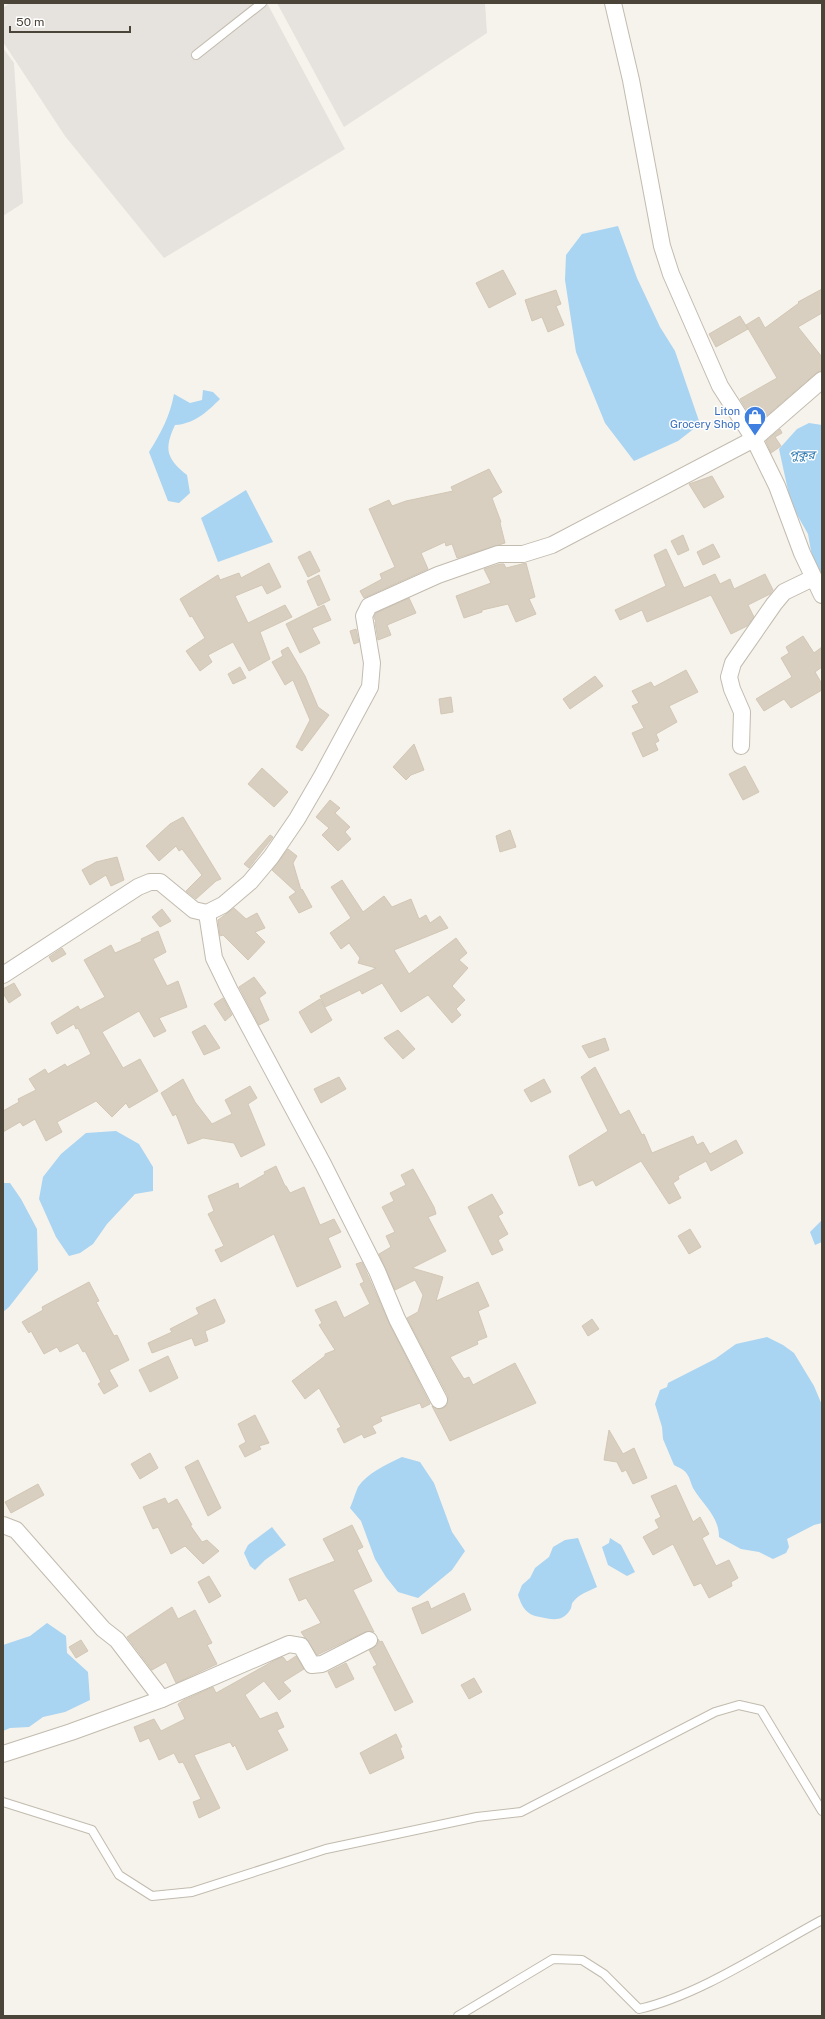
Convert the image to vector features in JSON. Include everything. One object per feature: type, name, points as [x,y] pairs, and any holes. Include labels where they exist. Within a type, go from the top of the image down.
[{"type":"street","points":[[613,3],[631,80],[662,246],[671,274],[720,386],[754,439],[777,486],[802,553],[822,596]]},
{"type":"street","points":[[3,975],[138,887],[150,882],[160,882],[194,910],[207,913],[223,905],[250,882],[271,857],[297,819],[351,724],[370,687],[372,663],[364,616],[369,606],[438,575],[498,554],[523,554],[552,545],[627,504],[684,476],[728,451],[754,439],[822,380]]},
{"type":"street","points":[[741,746],[742,712],[732,689],[729,677],[733,664],[774,604],[784,592],[813,578]]},
{"type":"street","points":[[207,913],[214,958],[229,989],[323,1164],[377,1271],[397,1319],[439,1400]]},
{"type":"street","points":[[3,1525],[16,1530],[103,1629],[117,1640],[162,1699]]},
{"type":"street","points":[[3,1754],[31,1743],[71,1732],[162,1699],[289,1644],[301,1646],[312,1665],[322,1664],[369,1640]]},
{"type":"lane","points":[[196,55],[262,3]]},
{"type":"lane","points":[[3,1802],[92,1830],[119,1875],[152,1896],[192,1892],[326,1848],[477,1817],[521,1812],[715,1712],[740,1705],[761,1710],[822,1811]]},
{"type":"lane","points":[[458,2016],[553,1959],[582,1960],[604,1974],[639,2009],[661,2004],[710,1982],[822,1920]]},
{"type":"shaded area","points":[[10,3],[267,3],[345,149],[164,258],[65,136],[3,42],[3,8]]},
{"type":"shaded area","points":[[277,3],[485,3],[487,33],[344,127]]},
{"type":"shaded area","points":[[3,48],[14,63],[23,203],[3,216]]},
{"type":"water","points":[[618,226],[637,278],[660,327],[675,351],[700,424],[678,441],[634,461],[605,423],[576,352],[565,280],[566,255],[582,234]]},
{"type":"water","points":[[203,390],[213,392],[220,399],[205,413],[194,420],[175,425],[169,441],[169,453],[175,463],[187,475],[190,493],[179,503],[168,501],[149,452],[164,424],[170,410],[174,394],[190,403],[202,400]]},
{"type":"water","name":"পুকুর","points":[[809,423],[822,425],[822,584],[813,562],[808,534],[791,504],[779,449],[797,429]]},
{"type":"water","points":[[246,490],[273,542],[218,562],[201,518]]},
{"type":"water","points":[[116,1131],[139,1144],[153,1167],[153,1191],[135,1194],[107,1224],[93,1244],[80,1253],[69,1256],[56,1237],[39,1199],[43,1177],[61,1154],[86,1133]]},
{"type":"water","points":[[3,1183],[10,1183],[21,1199],[37,1229],[38,1270],[9,1307],[3,1312]]},
{"type":"water","points":[[822,1220],[822,1242],[815,1245],[810,1232]]},
{"type":"water","points":[[767,1337],[783,1345],[794,1353],[814,1386],[822,1405],[822,1523],[814,1525],[787,1539],[789,1547],[786,1553],[773,1559],[759,1552],[741,1549],[719,1537],[716,1523],[710,1511],[693,1488],[686,1472],[674,1465],[663,1439],[662,1427],[655,1404],[660,1390],[667,1387],[668,1383],[715,1359],[736,1344]]},
{"type":"water","points":[[402,1457],[420,1462],[434,1483],[452,1532],[465,1551],[452,1570],[418,1598],[398,1592],[386,1577],[375,1559],[361,1521],[350,1508],[358,1487],[367,1477],[378,1469]]},
{"type":"water","points":[[272,1527],[286,1545],[265,1560],[255,1570],[250,1566],[244,1553],[248,1545]]},
{"type":"water","points":[[578,1538],[597,1587],[575,1599],[572,1603],[571,1609],[567,1614],[560,1618],[552,1619],[535,1616],[525,1610],[518,1595],[522,1585],[530,1578],[535,1568],[549,1557],[553,1547],[565,1540]]},
{"type":"water","points":[[610,1538],[621,1545],[635,1572],[627,1576],[608,1565],[602,1547],[609,1543]]},
{"type":"water","points":[[47,1623],[66,1636],[67,1653],[88,1672],[90,1700],[65,1712],[43,1717],[29,1727],[10,1728],[3,1731],[3,1645],[30,1636]]},
{"type":"building","points":[[503,270],[516,294],[489,308],[476,283]]},
{"type":"building","points":[[822,289],[822,313],[798,327],[822,357],[822,371],[816,373],[756,425],[740,399],[777,378],[746,325],[759,317],[765,328],[799,303],[798,302]]},
{"type":"building","points":[[556,290],[561,304],[556,306],[564,325],[548,332],[542,317],[532,321],[525,300]]},
{"type":"building","points":[[740,316],[748,329],[716,347],[709,334]]},
{"type":"building","points":[[780,429],[782,433],[775,437],[781,446],[771,453],[766,441]]},
{"type":"building","points":[[489,469],[502,492],[492,498],[501,522],[505,543],[457,558],[452,544],[446,546],[445,542],[421,553],[428,569],[364,598],[360,591],[382,579],[380,574],[395,567],[369,509],[389,500],[392,506],[406,501],[453,491],[451,487]]},
{"type":"building","points":[[712,476],[724,497],[704,508],[689,484]]},
{"type":"building","points":[[683,535],[689,550],[678,555],[671,541]]},
{"type":"building","points":[[713,544],[720,557],[703,565],[697,552]]},
{"type":"building","points":[[666,549],[684,588],[715,574],[720,584],[730,579],[734,589],[765,574],[773,590],[770,594],[748,605],[754,617],[747,626],[731,634],[711,595],[647,622],[642,610],[620,620],[615,610],[666,586],[654,555]]},
{"type":"building","points":[[310,551],[320,571],[308,577],[298,557]]},
{"type":"building","points":[[269,563],[281,587],[267,594],[262,585],[235,596],[248,623],[285,605],[292,617],[260,632],[270,659],[249,671],[233,642],[208,655],[212,662],[200,671],[186,651],[205,638],[192,616],[190,617],[180,599],[218,575],[220,580],[239,573],[241,578]]},
{"type":"building","points":[[526,563],[535,597],[529,599],[536,614],[516,622],[508,604],[482,610],[482,612],[464,618],[456,596],[491,583],[484,569],[500,564],[504,564],[506,568]]},
{"type":"building","points":[[319,575],[330,600],[318,606],[307,581]]},
{"type":"building","points":[[409,598],[416,613],[387,625],[391,635],[378,640],[374,617],[376,613]]},
{"type":"building","points":[[324,605],[331,620],[312,628],[320,643],[300,653],[286,624]]},
{"type":"building","points":[[356,629],[359,642],[354,644],[350,631]]},
{"type":"building","points":[[803,636],[814,653],[822,647],[822,667],[815,672],[822,684],[822,690],[791,708],[784,699],[764,711],[756,699],[792,677],[781,658],[789,653],[786,647]]},
{"type":"building","points":[[288,647],[305,676],[318,707],[329,715],[302,751],[296,747],[310,720],[293,680],[285,685],[272,662],[283,656],[281,651]]},
{"type":"building","points":[[240,667],[246,678],[233,684],[228,674]]},
{"type":"building","points":[[686,670],[698,692],[669,706],[677,722],[656,734],[659,741],[655,743],[658,750],[643,757],[632,733],[644,728],[632,706],[639,703],[632,691],[651,682],[654,687]]},
{"type":"building","points":[[595,676],[603,686],[570,709],[563,699]]},
{"type":"building","points":[[451,697],[453,712],[441,714],[439,699]]},
{"type":"building","points":[[414,744],[424,770],[411,775],[406,780],[393,767]]},
{"type":"building","points":[[745,766],[759,792],[743,800],[729,774]]},
{"type":"building","points":[[262,768],[288,792],[274,807],[248,784]]},
{"type":"building","points":[[330,800],[340,808],[335,813],[350,827],[345,832],[351,839],[338,851],[322,835],[329,828],[316,817]]},
{"type":"building","points":[[183,817],[221,879],[216,881],[196,899],[186,891],[202,875],[182,849],[179,851],[176,846],[159,861],[146,846],[170,824]]},
{"type":"building","points":[[510,830],[516,847],[500,852],[496,836]]},
{"type":"building","points":[[270,835],[273,837],[249,868],[244,864]]},
{"type":"building","points":[[288,849],[297,856],[293,863],[301,890],[302,889],[312,907],[299,913],[289,897],[296,892],[272,870]]},
{"type":"building","points":[[117,857],[124,880],[111,886],[106,875],[90,885],[82,870],[96,862]]},
{"type":"building","points":[[342,880],[363,912],[384,896],[392,907],[411,899],[419,919],[426,915],[430,923],[440,916],[448,928],[394,950],[409,974],[456,938],[467,953],[459,960],[468,968],[452,986],[465,1000],[456,1009],[461,1015],[452,1023],[428,995],[401,1012],[382,983],[362,994],[360,990],[325,1007],[320,996],[376,968],[358,963],[360,958],[349,943],[341,949],[330,933],[351,918],[331,887]]},
{"type":"building","points":[[234,908],[246,919],[257,913],[265,928],[255,932],[265,942],[248,960],[223,935],[220,936],[218,920]]},
{"type":"building","points":[[162,909],[171,921],[160,927],[152,917]]},
{"type":"building","points":[[158,931],[166,952],[153,959],[167,986],[178,981],[187,1007],[159,1018],[166,1031],[154,1037],[139,1011],[102,1032],[123,1068],[140,1059],[158,1091],[129,1108],[126,1103],[112,1117],[96,1101],[57,1122],[62,1132],[46,1141],[35,1119],[23,1126],[20,1122],[3,1132],[3,1111],[19,1102],[18,1099],[36,1090],[29,1079],[45,1069],[48,1074],[65,1064],[67,1067],[91,1054],[78,1028],[76,1029],[74,1024],[57,1034],[51,1023],[78,1006],[80,1010],[105,997],[84,960],[111,945],[115,953],[142,941],[141,939]]},
{"type":"building","points":[[62,948],[66,954],[52,962],[49,957]]},
{"type":"building","points":[[254,977],[266,993],[259,998],[269,1020],[259,1025],[239,987]]},
{"type":"building","points":[[14,983],[21,995],[9,1003],[3,993],[3,989]]},
{"type":"building","points":[[223,998],[232,1015],[225,1021],[214,1004]]},
{"type":"building","points":[[320,999],[332,1020],[311,1033],[299,1012]]},
{"type":"building","points":[[205,1025],[220,1048],[204,1055],[192,1032]]},
{"type":"building","points":[[398,1030],[415,1049],[403,1059],[384,1038]]},
{"type":"building","points":[[605,1038],[609,1050],[589,1058],[582,1046]]},
{"type":"building","points":[[595,1067],[620,1115],[629,1110],[642,1135],[644,1134],[652,1153],[693,1136],[697,1145],[703,1142],[710,1154],[736,1140],[743,1153],[711,1171],[706,1161],[678,1176],[679,1179],[673,1183],[681,1198],[669,1204],[641,1161],[596,1186],[593,1180],[579,1186],[569,1156],[608,1131],[581,1077]]},
{"type":"building","points":[[339,1077],[346,1089],[321,1103],[314,1089]]},
{"type":"building","points":[[183,1079],[195,1102],[212,1124],[232,1114],[225,1100],[250,1086],[257,1098],[248,1104],[265,1145],[241,1157],[234,1143],[203,1138],[188,1144],[176,1114],[173,1116],[161,1093]]},
{"type":"building","points":[[544,1079],[551,1092],[531,1102],[524,1090]]},
{"type":"building","points":[[276,1166],[285,1186],[290,1193],[304,1187],[320,1225],[334,1219],[341,1232],[328,1238],[341,1267],[297,1287],[274,1234],[221,1262],[215,1250],[224,1246],[208,1214],[214,1211],[208,1196],[238,1183],[239,1189],[265,1174],[264,1172]]},
{"type":"building","points":[[413,1169],[434,1207],[436,1214],[428,1217],[446,1251],[412,1268],[443,1277],[436,1301],[478,1282],[489,1306],[478,1311],[487,1337],[477,1341],[478,1344],[450,1357],[464,1379],[469,1377],[473,1385],[515,1363],[536,1403],[450,1441],[432,1406],[438,1409],[444,1408],[447,1405],[448,1396],[407,1318],[418,1312],[423,1295],[415,1280],[395,1290],[379,1254],[391,1247],[386,1236],[395,1232],[382,1207],[394,1201],[390,1193],[406,1185],[401,1175]]},
{"type":"building","points":[[492,1194],[503,1213],[498,1216],[508,1234],[498,1240],[503,1250],[492,1255],[468,1207]]},
{"type":"building","points":[[690,1229],[701,1247],[689,1254],[678,1236]]},
{"type":"building","points":[[362,1262],[389,1323],[430,1404],[422,1408],[420,1403],[380,1417],[382,1421],[372,1426],[376,1433],[364,1438],[362,1434],[344,1443],[337,1429],[341,1427],[319,1388],[305,1399],[292,1381],[325,1356],[325,1354],[335,1350],[319,1325],[322,1323],[315,1310],[336,1301],[344,1318],[370,1304],[360,1284],[364,1282],[356,1264]]},
{"type":"building","points":[[89,1282],[99,1301],[96,1302],[114,1336],[117,1335],[129,1360],[109,1370],[118,1386],[104,1394],[98,1384],[101,1382],[85,1351],[83,1352],[78,1343],[60,1352],[57,1347],[44,1354],[31,1331],[29,1333],[22,1322],[43,1310],[42,1307]]},
{"type":"building","points":[[215,1299],[225,1321],[224,1323],[205,1331],[208,1341],[195,1346],[192,1338],[152,1353],[148,1343],[172,1332],[170,1329],[199,1314],[196,1308]]},
{"type":"building","points":[[592,1319],[599,1329],[588,1336],[582,1326]]},
{"type":"building","points":[[168,1356],[178,1378],[150,1392],[139,1370]]},
{"type":"building","points":[[255,1415],[269,1443],[259,1446],[261,1449],[245,1457],[239,1446],[246,1442],[238,1424]]},
{"type":"building","points":[[609,1430],[623,1454],[634,1448],[647,1478],[633,1484],[626,1470],[622,1472],[617,1462],[604,1460]]},
{"type":"building","points":[[150,1453],[158,1468],[140,1479],[131,1464]]},
{"type":"building","points":[[198,1460],[221,1508],[208,1516],[185,1467]]},
{"type":"building","points":[[38,1484],[44,1495],[11,1513],[5,1502]]},
{"type":"building","points":[[676,1485],[693,1522],[700,1517],[709,1534],[702,1538],[716,1566],[729,1560],[738,1578],[731,1582],[732,1586],[709,1598],[701,1583],[694,1586],[673,1544],[653,1555],[643,1537],[659,1528],[655,1520],[661,1517],[651,1496]]},
{"type":"building","points":[[165,1498],[168,1504],[177,1499],[192,1525],[190,1525],[202,1542],[207,1540],[219,1551],[203,1564],[185,1546],[171,1554],[158,1527],[153,1529],[143,1507]]},
{"type":"building","points":[[352,1525],[363,1547],[357,1550],[372,1581],[353,1590],[374,1632],[365,1632],[317,1655],[301,1632],[321,1623],[306,1598],[299,1601],[289,1579],[335,1561],[323,1539]]},
{"type":"building","points":[[209,1576],[221,1596],[209,1603],[198,1582]]},
{"type":"building","points":[[464,1593],[471,1610],[422,1634],[412,1608],[428,1601],[431,1609]]},
{"type":"building","points":[[172,1607],[178,1619],[195,1610],[212,1643],[207,1645],[217,1664],[176,1683],[166,1662],[152,1670],[127,1637]]},
{"type":"building","points":[[378,1639],[380,1642],[382,1641],[413,1702],[395,1711],[373,1667],[377,1665],[369,1650],[377,1645]]},
{"type":"building","points":[[81,1640],[88,1651],[76,1658],[69,1647]]},
{"type":"building","points":[[296,1656],[304,1669],[283,1682],[291,1691],[279,1700],[264,1681],[245,1695],[260,1719],[277,1712],[284,1727],[277,1730],[288,1750],[247,1770],[235,1745],[233,1747],[230,1742],[194,1755],[220,1808],[199,1818],[193,1802],[201,1799],[183,1762],[179,1763],[174,1753],[159,1760],[149,1738],[140,1742],[134,1727],[154,1719],[161,1731],[185,1719],[178,1704],[184,1700],[213,1687],[216,1693],[277,1659],[283,1657],[287,1662]]},
{"type":"building","points":[[346,1663],[354,1679],[336,1688],[328,1672]]},
{"type":"building","points":[[474,1678],[482,1692],[469,1699],[461,1685]]},
{"type":"building","points":[[396,1734],[402,1747],[400,1748],[404,1758],[370,1774],[360,1753]]},
{"type":"place","name":"Liton Grocery Shop","points":[[755,436]]}]
